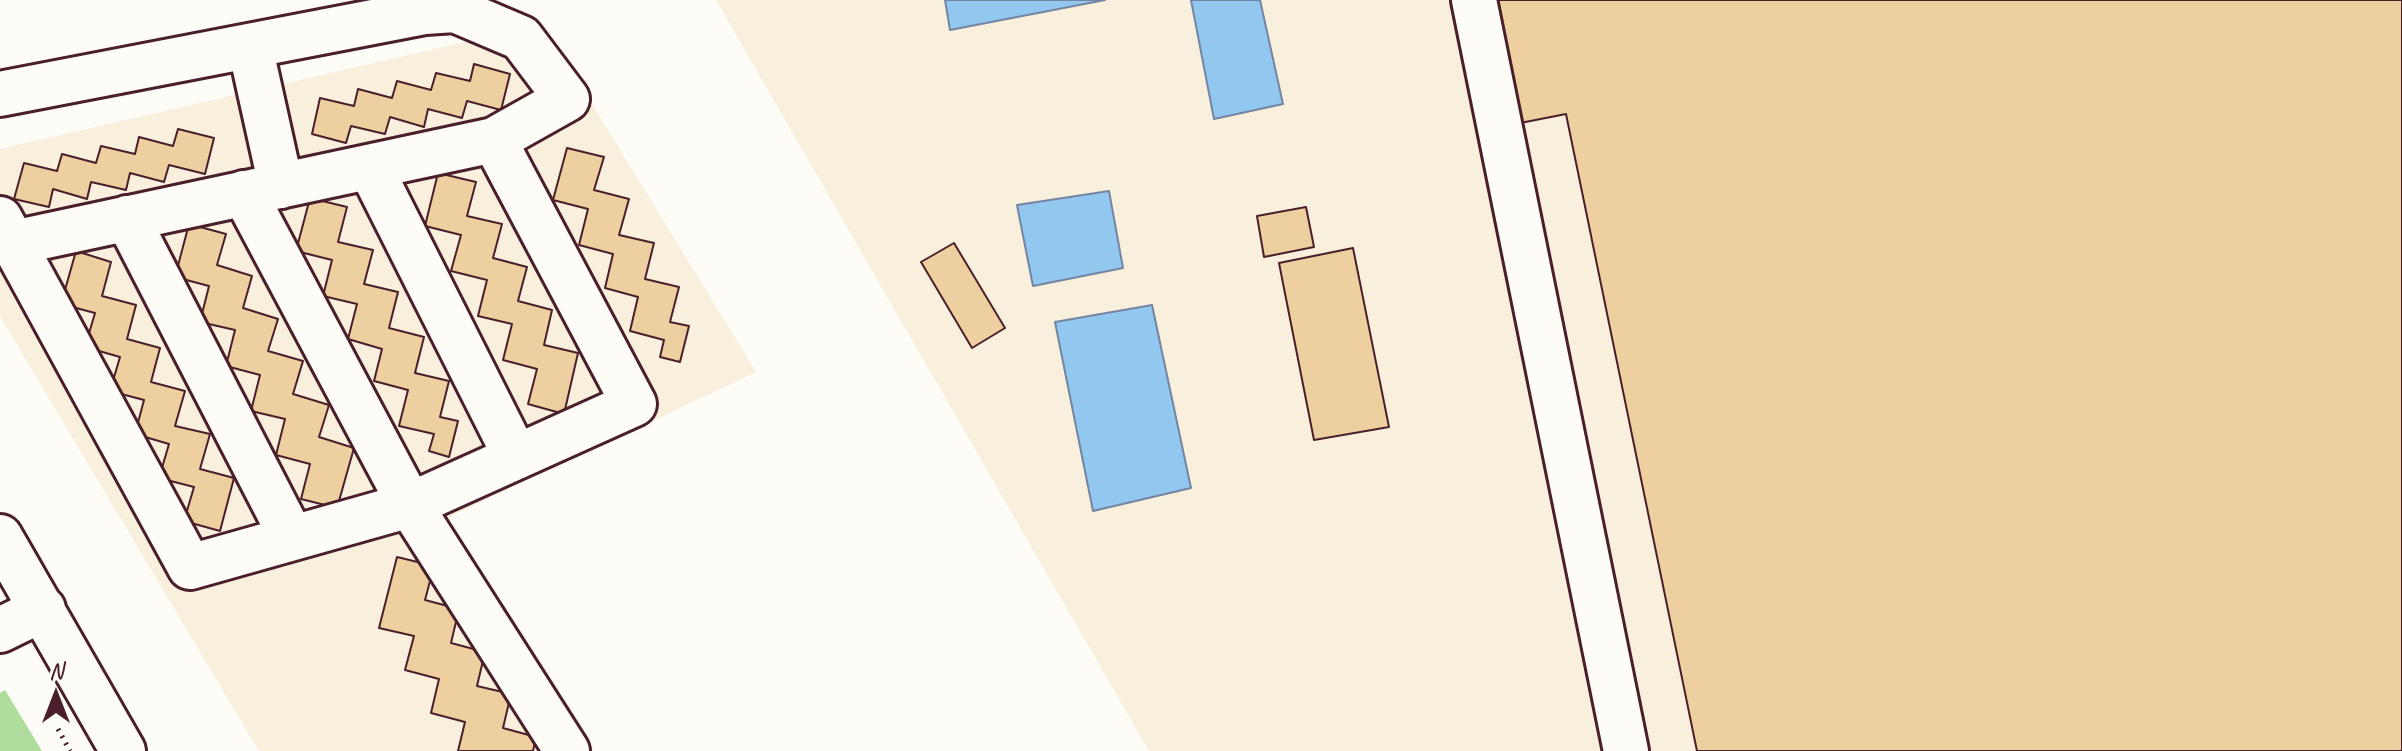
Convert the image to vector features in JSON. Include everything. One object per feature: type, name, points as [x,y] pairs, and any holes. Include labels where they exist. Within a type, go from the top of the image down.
[{"type":"street","points":[[1474,0],[1626,751]]},
{"type":"street","points":[[0,94],[425,12],[455,10],[521,38],[567,99],[494,140],[127,218],[6,231],[190,567],[410,505],[634,404],[494,140]]},
{"type":"street","points":[[250,46],[262,190],[410,505],[567,751]]},
{"type":"street","points":[[370,167],[516,457]]},
{"type":"street","points":[[127,218],[292,538]]},
{"type":"street","points":[[0,537],[123,751]]},
{"type":"street","points":[[0,630],[43,609]]},
{"type":"shaded area","points":[[716,0],[2402,0],[2402,751],[1149,751]]},
{"type":"shaded area","points":[[543,24],[756,372],[441,521],[593,751],[259,751],[0,316],[0,149]]},
{"type":"green space","points":[[5,690],[42,751],[0,751],[0,693]]},
{"type":"water","points":[[945,0],[1105,0],[950,30]]},
{"type":"water","points":[[1191,0],[1260,0],[1283,104],[1214,119]]},
{"type":"water","points":[[1109,191],[1123,268],[1033,286],[1017,205]]},
{"type":"water","points":[[1152,305],[1191,488],[1093,511],[1055,322]]},
{"type":"building","points":[[1484,0],[2402,0],[2402,751],[1697,751],[1566,114],[1510,125]]},
{"type":"building","points":[[474,64],[510,74],[501,110],[467,101],[462,118],[428,109],[424,127],[390,117],[385,134],[351,126],[346,143],[312,134],[320,98],[354,106],[358,89],[392,98],[397,81],[431,90],[436,73],[470,81]]},
{"type":"building","points":[[178,129],[214,138],[205,174],[169,165],[164,182],[130,173],[126,190],[91,182],[87,199],[53,189],[49,207],[14,199],[24,163],[57,171],[62,154],[96,163],[101,146],[135,154],[139,137],[173,146]]},
{"type":"building","points":[[567,148],[604,157],[594,190],[629,199],[619,235],[654,243],[645,279],[679,287],[670,322],[689,326],[680,362],[660,357],[664,340],[630,331],[638,297],[605,288],[613,254],[579,245],[588,209],[553,200]]},
{"type":"building","points":[[438,173],[476,182],[467,216],[502,224],[493,258],[527,267],[518,301],[552,310],[544,345],[578,353],[564,414],[528,404],[537,369],[503,360],[512,324],[478,316],[487,280],[451,271],[461,235],[425,226]]},
{"type":"building","points":[[310,198],[347,207],[338,242],[373,250],[364,284],[398,292],[389,328],[424,337],[415,373],[449,381],[440,417],[458,421],[449,457],[429,451],[434,434],[399,426],[408,390],[374,381],[382,349],[348,339],[357,304],[323,296],[332,260],[296,251]]},
{"type":"building","points":[[1306,207],[1314,247],[1264,257],[1257,216]]},
{"type":"building","points":[[189,224],[226,234],[217,265],[252,276],[243,308],[278,319],[268,351],[303,361],[293,394],[329,405],[319,437],[354,448],[337,508],[301,499],[310,464],[276,455],[285,419],[251,411],[260,375],[226,366],[235,330],[200,322],[209,286],[175,277]]},
{"type":"building","points":[[954,243],[1005,328],[972,348],[921,262]]},
{"type":"building","points":[[1353,248],[1389,427],[1314,440],[1279,263]]},
{"type":"building","points":[[76,251],[111,262],[102,296],[136,305],[127,339],[160,348],[151,382],[185,391],[175,426],[210,434],[200,469],[234,478],[220,531],[184,521],[194,487],[159,478],[169,444],[135,434],[144,400],[110,391],[120,357],[85,347],[95,313],[61,304]]},
{"type":"building","points":[[397,557],[434,566],[425,600],[459,609],[451,643],[485,652],[477,686],[511,694],[503,728],[536,737],[533,751],[458,751],[465,722],[431,713],[439,679],[405,670],[414,636],[379,628]]}]
